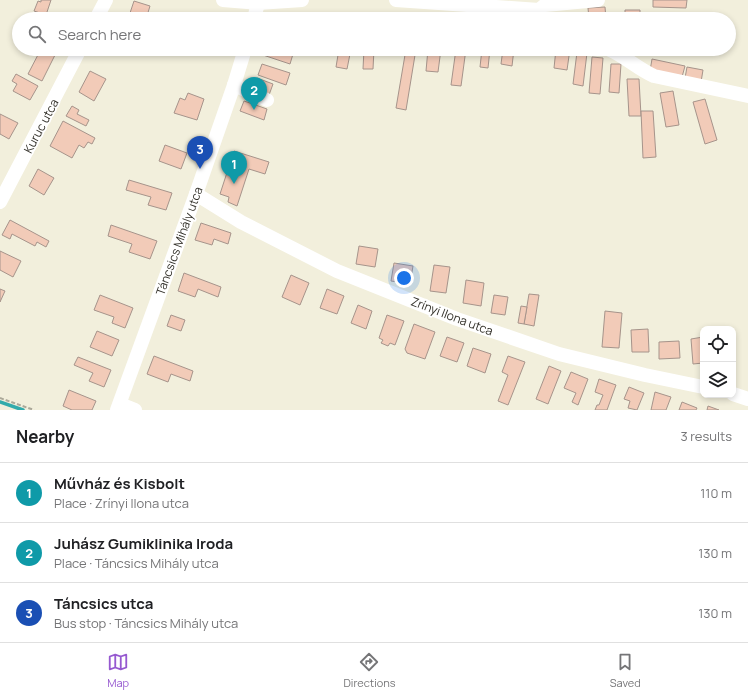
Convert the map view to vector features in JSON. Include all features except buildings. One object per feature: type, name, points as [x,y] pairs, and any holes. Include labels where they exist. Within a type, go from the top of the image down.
[{"type":"street","points":[[100,12],[106,0]]},
{"type":"street","points":[[223,0],[258,3],[302,0]]},
{"type":"street","points":[[396,0],[511,12]]},
{"type":"street","points":[[542,12],[545,5],[560,2],[598,0]]},
{"type":"street","points":[[256,12],[258,3]]},
{"type":"street","name":"Kuruc utca","points":[[0,202],[76,56]]},
{"type":"street","name":"Táncsics Mihály utca","points":[[119,407],[196,194],[243,56]]},
{"type":"street","points":[[624,56],[654,76],[748,96]]},
{"type":"street","points":[[234,85],[267,100]]},
{"type":"street","name":"Zrínyi Ilona utca","points":[[196,194],[241,222],[330,268],[457,319],[559,354],[645,375],[700,386]]},
{"type":"street","points":[[736,395],[748,398]]},
{"type":"street","points":[[119,407],[134,410]]},
{"type":"path","points":[[0,398],[34,410]]},
{"type":"waterway","points":[[0,402],[23,410]]},
{"type":"place","name":"Juhász Gumiklinika Iroda","points":[[254,110]]},
{"type":"place","name":"Táncsics utca","points":[[200,169]]},
{"type":"place","name":"Művház és Kisbolt","points":[[234,184]]}]
